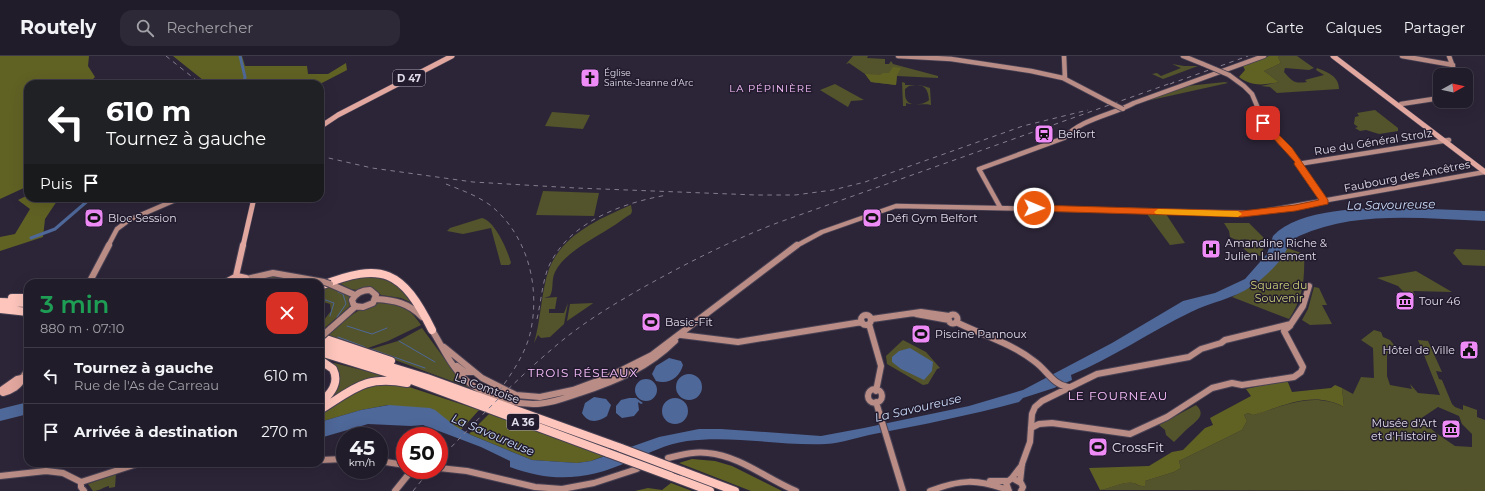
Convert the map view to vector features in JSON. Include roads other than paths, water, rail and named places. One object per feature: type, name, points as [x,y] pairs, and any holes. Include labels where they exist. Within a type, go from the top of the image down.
[{"type":"highway","points":[[325,284],[339,278],[361,274],[377,273],[390,276],[398,280],[408,289],[432,330]]},
{"type":"highway","points":[[0,298],[24,298]]},
{"type":"highway","points":[[0,302],[24,303]]},
{"type":"highway","points":[[0,308],[24,310]]},
{"type":"highway","points":[[324,339],[364,351],[452,387]]},
{"type":"highway","name":"La Comtoise","points":[[324,346],[452,387],[735,491]]},
{"type":"highway","name":"La Comtoise","points":[[324,353],[438,390],[710,491]]},
{"type":"highway","points":[[324,363],[334,370],[336,379],[331,392],[324,399]]},
{"type":"highway","points":[[324,407],[358,386],[374,380],[395,380],[438,390]]},
{"type":"main road","name":"D 47","points":[[324,124],[342,113],[452,56]]},
{"type":"main road","points":[[898,56],[945,59],[1031,71],[1065,80],[1123,109]]},
{"type":"main road","points":[[1064,56],[1065,80]]},
{"type":"main road","points":[[1183,56],[1229,75],[1250,89],[1256,99],[1263,123],[1290,149],[1325,202]]},
{"type":"main road","points":[[1000,207],[979,169],[1064,138],[1072,129],[1264,56]]},
{"type":"main road","points":[[1333,56],[1485,167]]},
{"type":"main road","points":[[1402,56],[1453,66]]},
{"type":"main road","points":[[1449,56],[1453,66]]},
{"type":"main road","points":[[1239,66],[1234,71],[1237,77],[1255,92],[1259,100],[1260,111]]},
{"type":"main road","points":[[1184,86],[1226,74],[1237,77]]},
{"type":"main road","points":[[1375,87],[1401,104],[1485,172]]},
{"type":"main road","points":[[1401,104],[1433,99]]},
{"type":"main road","name":"Rue du Général Strolz","points":[[1299,164],[1447,140]]},
{"type":"main road","name":"Faubourg des Ancêtres","points":[[681,335],[796,245],[808,239],[896,206],[1000,207],[1242,214],[1310,206],[1437,178],[1485,172]]},
{"type":"main road","points":[[91,279],[118,229],[123,224],[171,202]]},
{"type":"main road","points":[[236,276],[253,202]]},
{"type":"main road","points":[[254,279],[273,274],[299,279]]},
{"type":"main road","points":[[231,279],[236,276],[245,276],[246,279]]},
{"type":"main road","points":[[325,284],[355,295]]},
{"type":"main road","points":[[1031,428],[1042,423],[1068,424],[1115,433],[1130,434],[1190,404],[1212,388],[1232,383],[1239,385],[1294,377],[1301,372],[1302,364],[1284,331],[1292,324],[1303,306],[1309,286]]},
{"type":"main road","points":[[376,299],[376,294],[372,290],[363,290],[355,295],[352,302],[356,306],[365,307],[376,299],[398,302],[409,306],[421,315],[464,378],[476,388],[516,402],[529,404],[546,403],[619,380],[641,369],[667,351],[681,335]]},
{"type":"main road","points":[[324,334],[356,306]]},
{"type":"main road","points":[[444,347],[464,366],[474,372],[520,396],[537,398],[576,389],[624,370],[652,355],[681,335],[692,335],[737,342],[916,314],[949,318],[952,315],[957,316],[958,319],[956,322],[1017,349],[1033,359],[1062,388]]},
{"type":"main road","points":[[862,322],[860,318],[864,315],[869,316],[880,361],[876,390]]},
{"type":"main road","points":[[1022,491],[1023,487],[1020,482],[1022,464],[1029,446],[1034,410],[1042,401],[1062,388],[1103,372],[1189,357],[1202,349],[1221,344],[1225,340],[1292,324]]},
{"type":"main road","points":[[691,327],[692,335]]},
{"type":"main road","points":[[452,361],[465,372],[474,372]]},
{"type":"main road","points":[[1,393],[24,381]]},
{"type":"main road","points":[[876,390],[881,394],[882,397],[876,402],[870,400],[867,395],[870,391],[876,390]]},
{"type":"main road","points":[[876,402],[903,491]]},
{"type":"main road","points":[[1034,410],[1035,417],[1042,423]]},
{"type":"main road","points":[[668,458],[706,452],[727,456],[796,491]]},
{"type":"main road","points":[[324,460],[336,459]]},
{"type":"main road","points":[[978,481],[1009,490],[1009,480],[1022,464]]},
{"type":"main road","points":[[0,476],[46,471],[63,473],[81,482],[128,467]]},
{"type":"main road","points":[[448,469],[483,474],[535,487],[562,489],[594,483],[637,469]]},
{"type":"main road","points":[[395,491],[405,479]]},
{"type":"main road","points":[[930,491],[960,480],[1009,480],[1020,482]]},
{"type":"main road","points":[[81,482],[81,487],[84,491]]},
{"type":"water","name":"La Savoureuse","points":[[1401,208],[1485,211],[1485,221],[1414,218],[1367,219],[1344,222],[1321,228],[1296,238],[1290,243],[1281,259],[1271,270],[1260,281],[1245,290],[1176,320],[1102,361],[1071,375],[1072,380],[1054,388],[1023,398],[1019,402],[983,411],[838,442],[826,444],[791,444],[722,439],[687,441],[679,442],[600,472],[570,477],[556,477],[526,472],[510,467],[510,461],[481,447],[448,434],[448,427],[368,424],[358,427],[336,427],[336,433],[324,437],[324,421],[361,410],[389,405],[430,408],[435,410],[455,426],[471,435],[532,460],[577,463],[591,461],[659,437],[699,429],[721,429],[821,436],[969,406],[1023,390],[1112,343],[1183,301],[1215,293],[1245,279],[1267,254],[1273,236],[1285,227],[1299,220],[1316,215],[1352,209]]},
{"type":"water","points":[[910,348],[933,362],[932,371],[924,380],[901,369],[892,362],[892,357],[899,351]]},
{"type":"water","points":[[669,358],[681,361],[683,365],[682,369],[677,376],[669,381],[656,381],[652,374],[656,366]]},
{"type":"water","points":[[689,374],[698,378],[702,387],[698,396],[689,400],[680,396],[676,387],[680,378]]},
{"type":"water","points":[[646,379],[654,382],[657,390],[654,398],[646,401],[638,398],[635,390],[638,382]]},
{"type":"water","points":[[594,397],[606,399],[611,405],[607,416],[597,421],[587,419],[582,413],[585,403]]},
{"type":"water","points":[[636,398],[643,403],[641,404],[638,402],[639,410],[634,416],[622,418],[616,413],[616,406],[621,400]]},
{"type":"water","points":[[675,398],[684,402],[688,411],[684,420],[675,424],[666,420],[662,411],[666,402]]},
{"type":"water","points":[[24,403],[24,415],[0,421],[0,409]]},
{"type":"waterway","points":[[240,56],[245,80]]},
{"type":"waterway","points":[[31,238],[55,229],[86,202]]},
{"type":"waterway","points":[[337,317],[346,304],[343,294],[338,292]]},
{"type":"waterway","points":[[324,299],[334,303],[330,316]]},
{"type":"waterway","points":[[347,326],[372,334],[387,328]]},
{"type":"waterway","points":[[338,337],[365,347]]},
{"type":"waterway","points":[[399,341],[435,362]]},
{"type":"waterway","points":[[371,349],[425,368]]},
{"type":"railway","points":[[166,56],[196,80]]},
{"type":"railway","points":[[1170,84],[1248,56]]},
{"type":"railway","points":[[448,451],[511,386],[568,336],[622,300],[693,261],[742,237],[777,223],[1174,82]]},
{"type":"railway","points":[[324,157],[372,168],[473,182],[576,188],[756,195],[795,195],[833,190],[865,182],[1023,126],[1088,110]]},
{"type":"railway","points":[[446,184],[485,201],[503,217],[514,231],[528,264],[534,299],[530,334],[521,356],[500,390]]},
{"type":"railway","points":[[537,319],[548,268],[557,252],[569,238],[598,217],[615,209],[632,203],[667,195]]},
{"type":"railway","points":[[413,491],[423,479]]},
{"type":"place","name":"Église Sainte-Jeanne d'Arc","points":[[590,78]]},
{"type":"place","name":"Belfort","points":[[1044,134]]},
{"type":"place","name":"Bloc Session","points":[[94,218]]},
{"type":"place","name":"Défi Gym Belfort","points":[[872,218]]},
{"type":"place","name":"Amandine Riche & Julien Lallement","points":[[1211,249]]},
{"type":"place","name":"Tour 46","points":[[1405,301]]},
{"type":"place","name":"Basic-Fit","points":[[651,322]]},
{"type":"place","name":"Piscine Pannoux","points":[[921,334]]},
{"type":"place","name":"Hôtel de Ville","points":[[1469,350]]},
{"type":"place","name":"Musée d'Art et d'Histoire","points":[[1451,429]]},
{"type":"place","name":"CrossFit","points":[[1098,447]]},
{"type":"district","name":"LA PÉPINIÈRE","points":[[771,88]]},
{"type":"district","name":"TROIS RÉSEAUX","points":[[583,373]]},
{"type":"district","name":"LE FOURNEAU","points":[[1118,396]]},
{"type":"park label","name":"Square du Souvenir","points":[[1279,291]]}]
